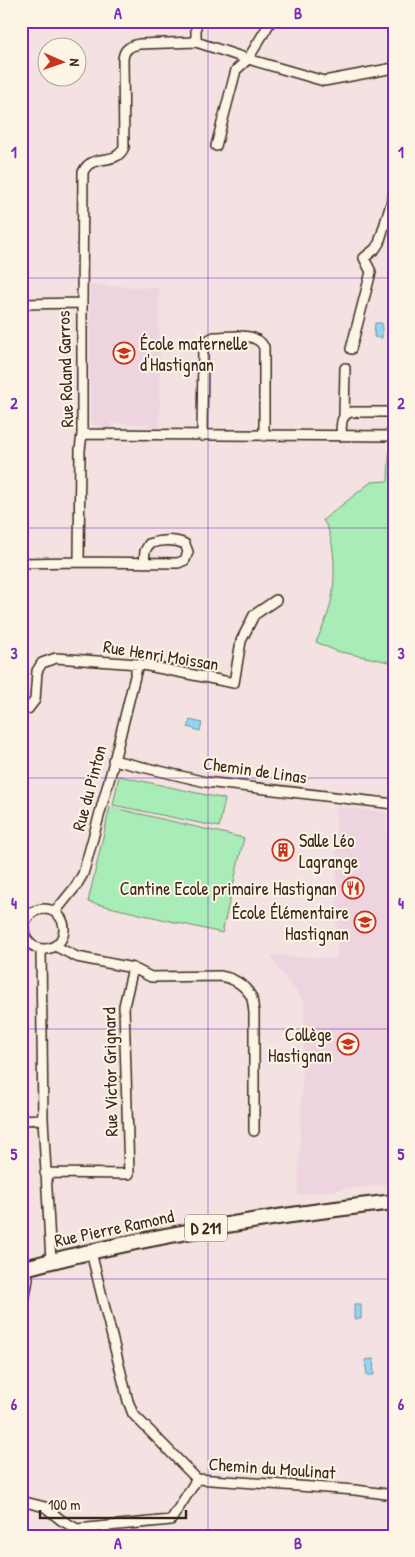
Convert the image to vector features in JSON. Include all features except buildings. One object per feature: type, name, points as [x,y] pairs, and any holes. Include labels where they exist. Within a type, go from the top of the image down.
[{"type":"main road","name":"Rue Pierre Ramond","points":[[24,1268],[132,1242],[234,1223],[394,1202]]},
{"type":"street","points":[[196,21],[196,42]]},
{"type":"street","points":[[216,146],[236,70],[248,59],[270,21]]},
{"type":"street","points":[[82,303],[83,172],[95,160],[110,160],[117,157],[124,147],[123,59],[125,52],[133,45],[196,42],[324,81],[394,68]]},
{"type":"street","points":[[351,349],[371,272],[364,258],[379,243],[394,194]]},
{"type":"street","name":"Rue Roland Garros","points":[[21,304],[82,303],[82,434],[394,436]]},
{"type":"street","points":[[202,436],[204,344],[208,339],[214,337],[253,336],[264,347],[264,436]]},
{"type":"street","points":[[341,436],[344,414],[345,368]]},
{"type":"street","points":[[344,414],[351,412],[394,412]]},
{"type":"street","points":[[79,562],[80,450],[82,434]]},
{"type":"street","points":[[21,563],[178,564],[185,560],[188,552],[186,544],[179,541],[157,541],[149,544],[145,551],[144,563]]},
{"type":"street","name":"Rue Henri Moissan","points":[[21,710],[28,709],[35,700],[37,671],[42,663],[56,658],[138,664],[234,684],[241,641],[254,615],[276,600]]},
{"type":"street","name":"Rue du Pinton","points":[[55,912],[76,886],[82,874],[138,664]]},
{"type":"street","name":"Chemin de Linas","points":[[113,760],[206,782],[394,804]]},
{"type":"street","points":[[49,909],[55,912],[63,921],[64,932],[60,943],[51,949],[41,950],[29,944],[25,938],[22,926],[26,919],[36,910],[49,909]]},
{"type":"street","points":[[55,946],[77,957],[133,968],[151,977],[220,976],[230,978],[239,983],[251,996],[254,1012],[254,1131]]},
{"type":"street","points":[[41,950],[43,1118],[51,1261]]},
{"type":"street","name":"Rue Victor Grignard","points":[[45,1174],[129,1174],[124,1006],[133,968]]},
{"type":"street","points":[[21,1120],[43,1118]]},
{"type":"street","name":"Chemin du Moulinat","points":[[91,1252],[132,1414],[197,1479],[355,1490],[394,1495]]},
{"type":"street","points":[[21,1318],[28,1279],[24,1268]]},
{"type":"street","points":[[21,1502],[45,1507],[77,1529],[171,1520],[197,1479]]},
{"type":"shaded area","name":"École maternelle d'Hastignan","points":[[90,285],[159,288],[160,427],[149,427],[149,424],[111,423],[111,428],[100,428],[90,421]]},
{"type":"shaded area","name":"Collège Hastignan","points":[[336,807],[386,812],[387,849],[394,849],[394,1183],[298,1195],[305,1002],[278,968],[271,955],[337,959]]},
{"type":"green space","points":[[390,439],[394,440],[394,663],[336,651],[316,642],[328,612],[334,583],[333,548],[323,520],[371,482],[388,481]]},
{"type":"green space","points":[[119,776],[225,799],[219,827],[113,805]]},
{"type":"green space","points":[[110,807],[244,838],[222,933],[88,902]]},
{"type":"water","points":[[375,323],[382,323],[382,338],[374,337]]},
{"type":"water","points":[[190,720],[202,723],[200,731],[188,727]]},
{"type":"water","points":[[354,1304],[361,1304],[361,1319],[354,1319]]},
{"type":"water","points":[[373,1359],[374,1375],[367,1375],[365,1360]]},
{"type":"place","name":"École maternelle d'Hastignan","points":[[124,353]]},
{"type":"place","name":"Salle Léo Lagrange","points":[[283,850]]},
{"type":"place","name":"Cantine Ecole primaire Hastignan","points":[[353,888]]},
{"type":"place","name":"École Élémentaire Hastignan","points":[[365,922]]},
{"type":"place","name":"Collège Hastignan","points":[[348,1044]]}]
